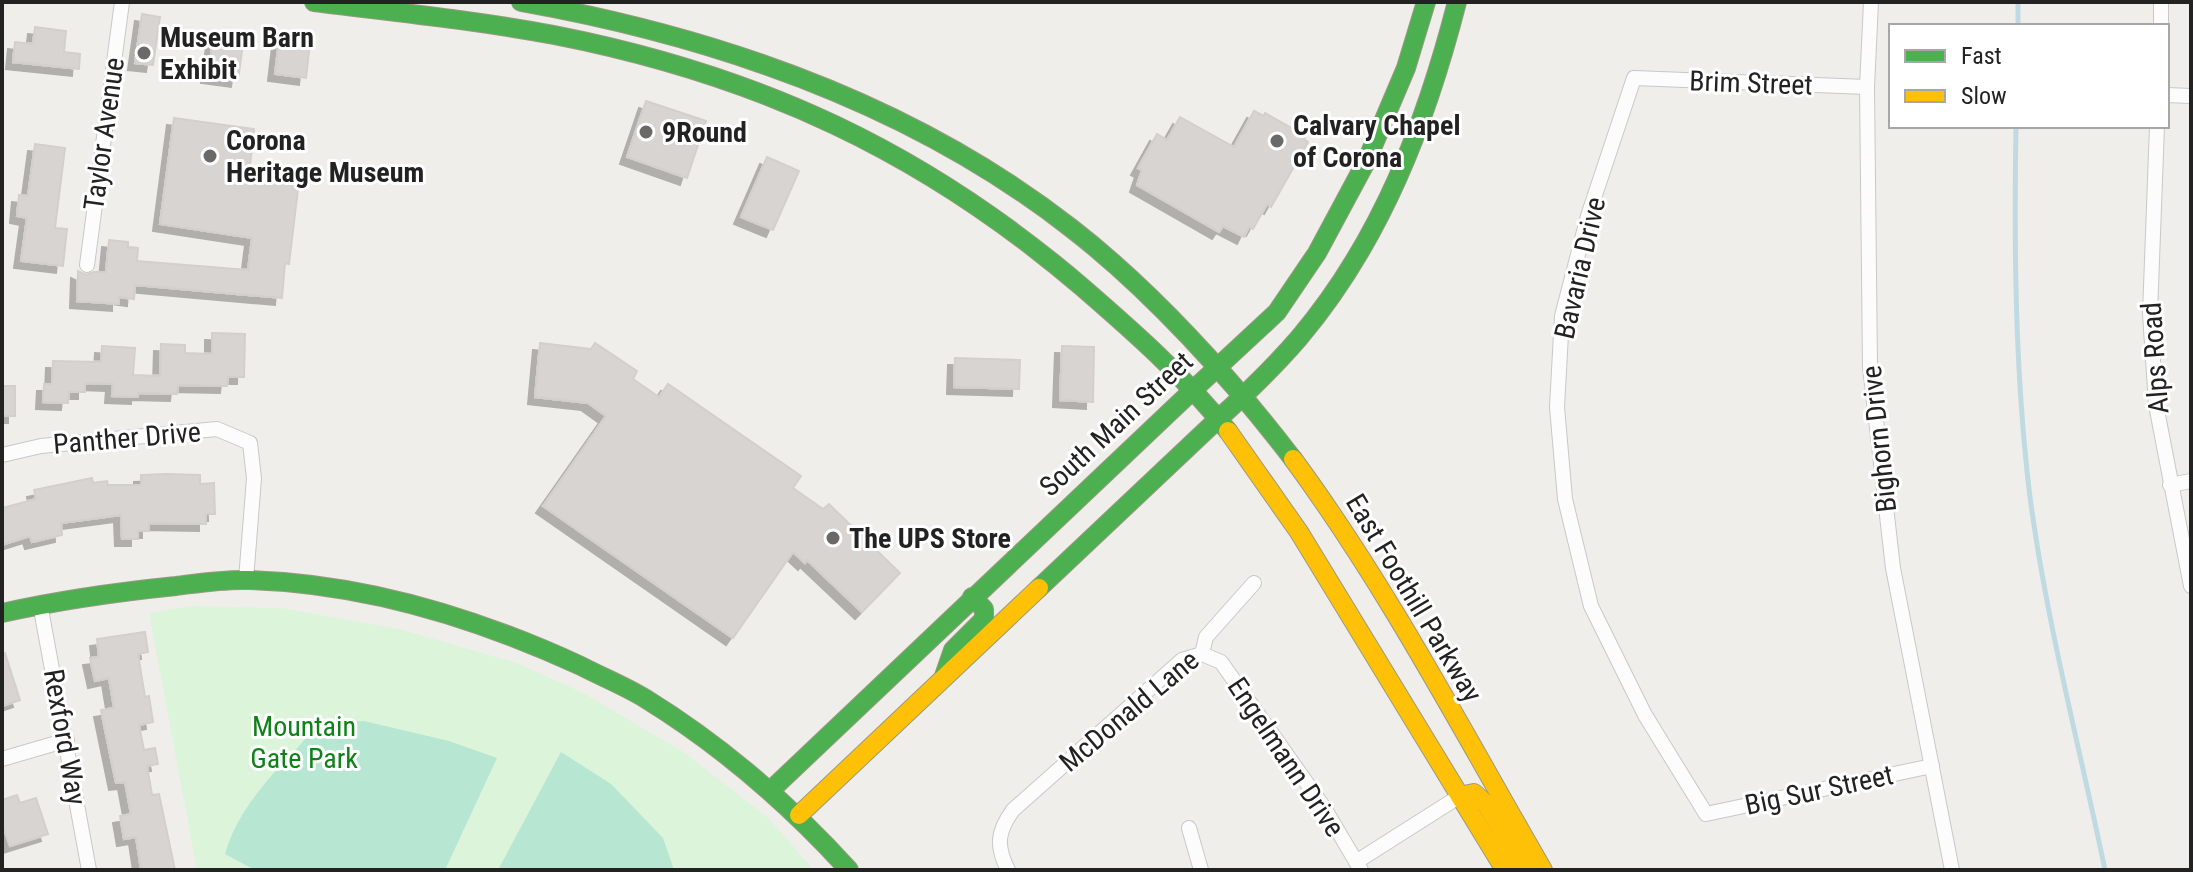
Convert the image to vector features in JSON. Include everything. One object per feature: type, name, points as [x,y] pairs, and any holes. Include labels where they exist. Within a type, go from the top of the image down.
[{"type":"main road","points":[[314,2],[585,42],[658,59],[738,84],[851,132],[942,182],[996,219],[1091,295],[1193,390],[1217,420],[1271,492],[1325,575],[1505,870]]},
{"type":"main road","name":"East Foothill Parkway","points":[[521,2],[666,31],[764,64],[864,105],[957,152],[1069,227],[1136,286],[1217,369],[1301,469],[1355,551],[1543,870]]},
{"type":"main road","name":"South Main Street","points":[[771,790],[1277,312],[1317,253],[1367,160],[1406,68],[1426,2]]},
{"type":"main road","points":[[799,815],[1242,397],[1311,324],[1383,213],[1413,148],[1442,63],[1457,2]]},
{"type":"main road","points":[[2,613],[137,589],[246,580],[312,585],[406,604],[506,635],[645,698],[771,790],[799,815],[849,870]]},
{"type":"main road","points":[[944,676],[945,661],[951,649],[984,619],[984,609],[972,597]]},
{"type":"main road","points":[[1460,796],[1474,793],[1486,804],[1525,870]]},
{"type":"street","name":"Taylor Avenue","points":[[87,265],[122,2]]},
{"type":"street","name":"Bighorn Drive","points":[[1871,2],[1867,87],[1870,367],[1893,568],[1952,870]]},
{"type":"street","points":[[2161,2],[2161,24]]},
{"type":"street","name":"Brim Street","points":[[1634,78],[1867,87]]},
{"type":"street","name":"Bavaria Drive","points":[[1634,78],[1588,216],[1562,316],[1557,407],[1565,499],[1591,606],[1645,715],[1706,814]]},
{"type":"street","points":[[2169,95],[2191,96]]},
{"type":"street","name":"Alps Road","points":[[2157,128],[2150,314],[2156,405],[2191,586]]},
{"type":"street","name":"Panther Drive","points":[[2,455],[41,446],[217,429],[250,443],[254,478],[246,580]]},
{"type":"street","points":[[2170,485],[2191,481]]},
{"type":"street","name":"McDonald Lane","points":[[1008,870],[999,853],[999,836],[1013,810],[1182,660],[1202,654],[1206,637],[1254,583]]},
{"type":"street","name":"Rexford Way","points":[[40,604],[89,870]]},
{"type":"street","name":"Engelmann Drive","points":[[1202,654],[1221,662],[1323,806],[1359,866]]},
{"type":"street","points":[[2,759],[67,740]]},
{"type":"street","name":"Big Sur Street","points":[[1706,814],[1932,766]]},
{"type":"street","points":[[1359,866],[1460,796]]},
{"type":"street","points":[[1189,828],[1201,870]]},
{"type":"green space","name":"Mountain Gate Park","points":[[192,606],[281,608],[399,629],[517,663],[583,693],[685,753],[768,818],[814,870],[197,870],[149,613]]},
{"type":"green space","points":[[364,721],[449,741],[497,758],[445,870],[255,870],[225,854],[245,810],[308,736],[327,725]]},
{"type":"green space","points":[[561,752],[611,784],[663,838],[674,870],[498,870]]},
{"type":"building","points":[[142,14],[160,17],[153,65],[135,63]]},
{"type":"building","points":[[35,27],[66,31],[64,52],[80,54],[79,69],[13,62],[15,42],[33,44]]},
{"type":"building","points":[[214,33],[244,37],[238,80],[208,76]]},
{"type":"building","points":[[279,40],[310,43],[306,78],[275,74]]},
{"type":"building","points":[[646,101],[706,121],[687,178],[627,157]]},
{"type":"building","points":[[1254,111],[1264,116],[1265,113],[1306,136],[1304,139],[1308,142],[1271,207],[1267,204],[1253,229],[1249,227],[1244,237],[1223,226],[1219,232],[1137,185],[1142,170],[1138,168],[1157,134],[1167,140],[1180,117],[1234,147]]},
{"type":"building","points":[[174,118],[254,129],[250,166],[300,172],[282,298],[135,285],[134,299],[119,297],[119,304],[77,301],[78,271],[86,275],[106,272],[109,240],[128,242],[128,247],[138,248],[137,261],[248,270],[252,238],[160,224]]},
{"type":"building","points":[[35,144],[65,148],[55,228],[67,229],[63,266],[21,261],[27,218],[17,216],[19,195],[28,196]]},
{"type":"building","points":[[767,157],[799,171],[773,230],[741,217]]},
{"type":"building","points":[[212,333],[245,334],[244,377],[228,377],[227,386],[178,385],[177,394],[138,393],[138,397],[112,396],[113,384],[85,383],[85,392],[69,392],[68,403],[43,402],[44,384],[52,384],[53,361],[101,362],[102,346],[135,348],[133,375],[160,376],[161,344],[185,345],[185,353],[212,354]]},
{"type":"building","points":[[540,343],[591,349],[595,343],[637,371],[633,379],[659,397],[668,384],[801,476],[793,488],[823,509],[829,504],[900,573],[862,612],[807,560],[805,563],[793,552],[733,638],[543,506],[606,416],[588,403],[535,397]]},
{"type":"building","points":[[1062,346],[1094,347],[1093,402],[1060,400]]},
{"type":"building","points":[[955,358],[1020,360],[1019,389],[954,387]]},
{"type":"building","points":[[2,386],[15,386],[15,416],[2,416]]},
{"type":"building","points":[[141,475],[200,475],[200,484],[214,483],[215,514],[206,514],[206,524],[149,523],[149,531],[138,531],[138,539],[122,539],[121,515],[61,523],[62,535],[32,542],[30,536],[2,545],[2,508],[36,499],[34,490],[92,478],[93,483],[107,481],[108,485],[141,485]]},
{"type":"building","points":[[145,632],[148,652],[138,654],[145,697],[149,696],[153,722],[139,725],[144,750],[155,748],[158,764],[147,766],[152,795],[159,794],[175,870],[141,870],[136,837],[124,839],[120,816],[131,814],[125,782],[116,783],[101,710],[114,708],[109,678],[95,681],[90,658],[99,657],[97,639]]},
{"type":"building","points":[[5,653],[20,700],[2,706],[2,654]]},
{"type":"building","points":[[17,795],[20,803],[36,798],[48,834],[10,846],[2,823],[2,800]]},
{"type":"waterway","points":[[2018,2],[2018,24]]},
{"type":"waterway","points":[[2016,128],[2016,308],[2029,489],[2053,633],[2105,870]]},
{"type":"traffic: fast","points":[[314,2],[494,25],[629,52],[769,96],[835,125],[899,158],[1022,239],[1140,338],[1228,431]]},
{"type":"traffic: fast","points":[[521,2],[667,35],[739,56],[879,111],[946,145],[1010,184],[1101,252],[1189,336],[1293,459]]},
{"type":"traffic: fast","points":[[1193,390],[1277,312],[1317,253],[1367,160],[1406,68],[1426,2]]},
{"type":"traffic: fast","points":[[1217,420],[1299,338],[1354,262],[1377,221],[1415,136],[1457,2]]},
{"type":"traffic: fast","points":[[771,790],[1193,390]]},
{"type":"traffic: fast","points":[[1039,588],[1217,420]]},
{"type":"traffic: fast","points":[[2,613],[110,594],[239,580],[334,588],[460,618],[581,666],[638,694],[674,717],[754,777],[849,870]]},
{"type":"traffic: fast","points":[[944,676],[953,650],[984,619],[984,609],[972,597]]},
{"type":"traffic: slow","points":[[1228,431],[1299,532],[1505,870]]},
{"type":"traffic: slow","points":[[1293,459],[1393,609],[1543,870]]},
{"type":"traffic: slow","points":[[799,815],[1039,588]]},
{"type":"traffic: slow","points":[[1460,796],[1474,793],[1486,804],[1525,870]]},
{"type":"place","name":"Museum Barn Exhibit","points":[[144,53]]},
{"type":"place","name":"9Round","points":[[646,132]]},
{"type":"place","name":"Calvary Chapel of Corona","points":[[1277,141]]},
{"type":"place","name":"Corona Heritage Museum","points":[[210,156]]},
{"type":"place","name":"The UPS Store","points":[[833,538]]}]
